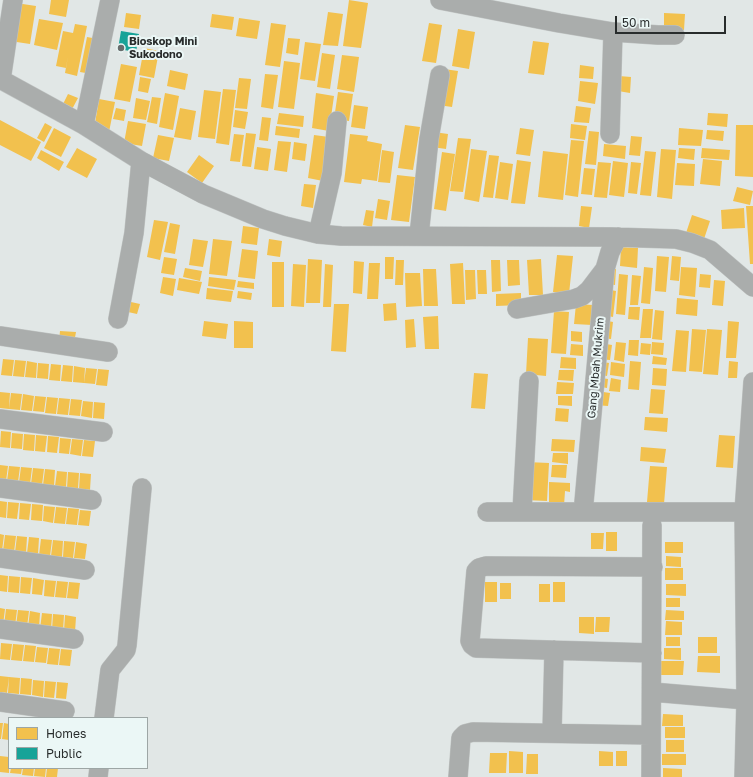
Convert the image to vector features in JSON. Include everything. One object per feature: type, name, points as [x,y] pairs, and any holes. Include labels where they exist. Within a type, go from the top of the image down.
[{"type":"street","points":[[13,0],[1,80],[84,125],[141,160],[203,194],[264,219],[318,234],[377,237],[618,237],[676,239],[710,250],[753,287]]},
{"type":"street","points":[[84,125],[110,0]]},
{"type":"street","points":[[440,0],[559,24],[613,32],[675,35]]},
{"type":"street","points":[[610,134],[613,32]]},
{"type":"street","points":[[419,236],[429,139],[440,75]]},
{"type":"street","points":[[318,234],[332,173],[337,121]]},
{"type":"street","points":[[118,319],[134,233],[141,160]]},
{"type":"street","name":"Gang Mbah Mukrim","points":[[584,502],[605,269],[618,237]]},
{"type":"street","points":[[517,309],[569,300],[582,296],[589,290],[605,269]]},
{"type":"street","points":[[0,336],[108,352]]},
{"type":"street","points":[[522,512],[529,381]]},
{"type":"street","points":[[744,777],[746,700],[744,512],[753,382]]},
{"type":"street","points":[[0,419],[103,432]]},
{"type":"street","points":[[0,488],[92,500]]},
{"type":"street","points":[[104,717],[110,670],[126,650],[127,645],[142,488]]},
{"type":"street","points":[[487,512],[744,512]]},
{"type":"street","points":[[651,777],[652,525]]},
{"type":"street","points":[[0,558],[85,570]]},
{"type":"street","points":[[652,653],[476,648],[472,645],[470,640],[476,571],[479,568],[486,566],[653,567]]},
{"type":"street","points":[[0,629],[74,639]]},
{"type":"street","points":[[552,733],[554,650]]},
{"type":"street","points":[[652,692],[746,700]]},
{"type":"street","points":[[0,702],[65,711]]},
{"type":"street","points":[[458,777],[461,738],[465,734],[473,732],[651,735]]},
{"type":"building: Homes","points":[[51,0],[69,0],[66,17],[49,14]]},
{"type":"building: Homes","points":[[349,0],[368,3],[361,48],[343,46]]},
{"type":"building: Homes","points":[[16,3],[36,6],[30,44],[10,41]]},
{"type":"building: Homes","points":[[328,12],[343,14],[338,46],[323,45]]},
{"type":"building: Homes","points":[[126,13],[141,15],[139,29],[124,27]]},
{"type":"building: Homes","points":[[664,13],[685,14],[684,30],[664,29]]},
{"type":"building: Homes","points":[[212,14],[234,17],[232,30],[210,27]]},
{"type":"building: Homes","points":[[239,18],[260,21],[257,39],[236,36]]},
{"type":"building: Homes","points":[[39,19],[63,23],[57,50],[34,45]]},
{"type":"building: Homes","points":[[271,23],[286,25],[280,67],[265,65]]},
{"type":"building: Homes","points":[[429,23],[442,25],[436,63],[422,61]]},
{"type":"building: Homes","points":[[75,24],[87,26],[77,76],[65,73],[66,68],[56,66],[63,31],[73,33]]},
{"type":"building: Homes","points":[[458,29],[475,32],[469,69],[452,66]]},
{"type":"building: Homes","points":[[87,37],[98,39],[91,74],[80,72]]},
{"type":"building: Homes","points":[[288,38],[300,39],[298,55],[286,53]]},
{"type":"building: Homes","points":[[533,41],[549,43],[544,75],[528,73]]},
{"type":"building: Homes","points":[[305,42],[321,44],[315,81],[300,79]]},
{"type":"building: Homes","points":[[144,48],[159,51],[154,78],[139,75]]},
{"type":"building: Homes","points":[[322,53],[335,55],[330,89],[317,87]]},
{"type":"building: Homes","points":[[342,55],[359,57],[354,92],[337,89]]},
{"type":"building: Homes","points":[[284,61],[300,63],[294,109],[278,107]]},
{"type":"building: Homes","points":[[121,64],[137,67],[130,102],[114,99]]},
{"type":"building: Homes","points":[[580,65],[594,67],[593,79],[579,78]]},
{"type":"building: Homes","points":[[444,69],[458,71],[452,107],[438,105]]},
{"type":"building: Homes","points":[[170,70],[188,74],[185,90],[167,86]]},
{"type":"building: Homes","points":[[265,74],[278,75],[273,109],[261,107]]},
{"type":"building: Homes","points":[[619,76],[631,77],[630,93],[618,91]]},
{"type":"building: Homes","points":[[140,77],[151,79],[148,93],[138,91]]},
{"type":"building: Homes","points":[[239,78],[251,79],[247,109],[235,108]]},
{"type":"building: Homes","points":[[580,81],[598,83],[595,104],[578,101]]},
{"type":"building: Homes","points":[[223,89],[236,90],[229,145],[216,143]]},
{"type":"building: Homes","points":[[204,90],[221,92],[215,139],[198,137]]},
{"type":"building: Homes","points":[[338,92],[353,94],[349,121],[334,119]]},
{"type":"building: Homes","points":[[165,93],[179,96],[173,130],[159,127]]},
{"type":"building: Homes","points":[[316,93],[334,96],[329,131],[312,128]]},
{"type":"building: Homes","points":[[68,94],[78,98],[70,113],[61,108]]},
{"type":"building: Homes","points":[[152,97],[161,98],[157,124],[147,122]]},
{"type":"building: Homes","points":[[136,98],[150,101],[146,120],[133,118]]},
{"type":"building: Homes","points":[[99,99],[115,102],[109,132],[94,129]]},
{"type":"building: Homes","points":[[354,105],[368,107],[365,129],[351,127]]},
{"type":"building: Homes","points":[[576,106],[591,108],[589,123],[574,122]]},
{"type":"building: Homes","points":[[116,108],[126,110],[124,121],[113,119]]},
{"type":"building: Homes","points":[[180,108],[196,111],[191,140],[174,137]]},
{"type":"building: Homes","points":[[235,110],[248,112],[245,129],[233,127]]},
{"type":"building: Homes","points":[[279,113],[304,116],[303,127],[277,124]]},
{"type":"building: Homes","points":[[708,113],[728,114],[727,127],[707,125]]},
{"type":"building: Homes","points":[[262,117],[271,118],[268,141],[259,140]]},
{"type":"building: Homes","points":[[0,120],[41,142],[31,161],[0,145]]},
{"type":"building: Homes","points":[[128,121],[146,124],[142,146],[124,143]]},
{"type":"building: Homes","points":[[45,123],[52,127],[44,142],[37,138]]},
{"type":"building: Homes","points":[[571,124],[587,126],[585,140],[570,138]]},
{"type":"building: Homes","points":[[405,125],[420,127],[413,170],[398,168]]},
{"type":"building: Homes","points":[[736,125],[753,125],[753,177],[735,176]]},
{"type":"building: Homes","points":[[276,126],[300,129],[299,138],[275,135]]},
{"type":"building: Homes","points":[[54,128],[71,137],[61,157],[44,148]]},
{"type":"building: Homes","points":[[520,128],[534,130],[530,156],[516,154]]},
{"type":"building: Homes","points":[[679,128],[703,130],[701,146],[678,145]]},
{"type":"building: Homes","points":[[707,130],[724,131],[723,141],[706,139]]},
{"type":"building: Homes","points":[[589,131],[599,132],[596,165],[585,164]]},
{"type":"building: Homes","points":[[434,132],[448,134],[446,149],[432,147]]},
{"type":"building: Homes","points":[[246,133],[256,134],[251,167],[242,166]]},
{"type":"building: Homes","points":[[234,134],[244,135],[240,162],[230,161]]},
{"type":"building: Homes","points":[[350,134],[368,136],[367,141],[382,144],[377,181],[362,179],[361,184],[344,182]]},
{"type":"building: Homes","points":[[158,135],[174,138],[169,161],[153,158]]},
{"type":"building: Homes","points":[[314,135],[329,137],[323,181],[308,178]]},
{"type":"building: Homes","points":[[631,136],[642,137],[640,156],[629,155]]},
{"type":"building: Homes","points":[[458,138],[471,139],[463,192],[450,191]]},
{"type":"building: Homes","points":[[571,140],[584,141],[578,197],[565,195]]},
{"type":"building: Homes","points":[[278,141],[291,142],[287,172],[274,170]]},
{"type":"building: Homes","points":[[294,142],[307,144],[305,161],[292,159]]},
{"type":"building: Homes","points":[[604,144],[626,146],[625,159],[603,156]]},
{"type":"building: Homes","points":[[257,147],[271,149],[268,171],[254,169]]},
{"type":"building: Homes","points":[[77,148],[97,159],[87,178],[66,167]]},
{"type":"building: Homes","points":[[679,148],[695,149],[694,160],[678,158]]},
{"type":"building: Homes","points":[[702,148],[730,150],[729,160],[701,158]]},
{"type":"building: Homes","points":[[471,149],[487,151],[479,202],[464,199]]},
{"type":"building: Homes","points":[[661,149],[676,150],[672,199],[657,197]]},
{"type":"building: Homes","points":[[41,150],[64,162],[59,171],[37,158]]},
{"type":"building: Homes","points":[[382,150],[394,152],[390,183],[378,182]]},
{"type":"building: Homes","points":[[543,151],[568,154],[563,200],[538,197]]},
{"type":"building: Homes","points":[[645,151],[656,152],[651,196],[640,195]]},
{"type":"building: Homes","points":[[442,152],[455,154],[446,211],[434,209]]},
{"type":"building: Homes","points":[[199,155],[214,166],[202,183],[187,172]]},
{"type":"building: Homes","points":[[489,155],[499,156],[493,198],[483,197]]},
{"type":"building: Homes","points":[[703,159],[722,161],[720,186],[700,184]]},
{"type":"building: Homes","points":[[517,160],[531,162],[525,204],[511,203]]},
{"type":"building: Homes","points":[[613,161],[628,163],[624,197],[609,195]]},
{"type":"building: Homes","points":[[500,162],[513,164],[508,200],[495,198]]},
{"type":"building: Homes","points":[[598,162],[611,163],[607,198],[594,197]]},
{"type":"building: Homes","points":[[631,162],[641,163],[637,194],[628,193]]},
{"type":"building: Homes","points":[[677,163],[695,164],[694,186],[675,185]]},
{"type":"building: Homes","points":[[584,168],[595,169],[592,195],[581,194]]},
{"type":"building: Homes","points":[[397,175],[415,177],[409,222],[391,220]]},
{"type":"building: Homes","points":[[304,184],[316,185],[313,208],[301,206]]},
{"type":"building: Homes","points":[[737,187],[753,191],[750,205],[733,201]]},
{"type":"building: Homes","points":[[378,199],[390,201],[387,220],[375,218]]},
{"type":"building: Homes","points":[[581,206],[592,207],[589,228],[579,226]]},
{"type":"building: Homes","points":[[746,206],[753,206],[753,264],[750,264]]},
{"type":"building: Homes","points":[[744,208],[745,228],[722,229],[721,210]]},
{"type":"building: Homes","points":[[366,210],[374,211],[372,227],[363,225]]},
{"type":"building: Homes","points":[[692,215],[710,221],[704,239],[686,233]]},
{"type":"building: Homes","points":[[154,220],[168,222],[160,260],[147,257]]},
{"type":"building: Homes","points":[[170,223],[180,225],[175,254],[164,252]]},
{"type":"building: Homes","points":[[243,226],[259,228],[257,245],[241,243]]},
{"type":"building: Homes","points":[[193,239],[208,241],[203,267],[189,265]]},
{"type":"building: Homes","points":[[213,239],[232,241],[227,276],[209,274]]},
{"type":"building: Homes","points":[[269,239],[282,241],[280,257],[267,255]]},
{"type":"building: Homes","points":[[621,247],[638,248],[637,268],[620,266]]},
{"type":"building: Homes","points":[[242,249],[258,251],[255,279],[238,277]]},
{"type":"building: Homes","points":[[557,255],[573,256],[569,294],[553,292]]},
{"type":"building: Homes","points":[[657,256],[669,257],[666,292],[655,291]]},
{"type":"building: Homes","points":[[672,256],[681,257],[679,281],[670,280]]},
{"type":"building: Homes","points":[[164,257],[177,259],[174,275],[161,273]]},
{"type":"building: Homes","points":[[385,257],[394,257],[393,279],[385,279]]},
{"type":"building: Homes","points":[[308,259],[322,260],[320,303],[306,303]]},
{"type":"building: Homes","points":[[541,259],[543,295],[529,295],[527,260]]},
{"type":"building: Homes","points":[[396,260],[404,260],[403,285],[395,285]]},
{"type":"building: Homes","points":[[491,260],[500,260],[501,291],[492,292]]},
{"type":"building: Homes","points":[[507,260],[519,260],[520,285],[508,286]]},
{"type":"building: Homes","points":[[354,261],[364,262],[362,294],[353,293]]},
{"type":"building: Homes","points":[[272,262],[284,262],[284,307],[272,307]]},
{"type":"building: Homes","points":[[369,263],[380,263],[378,299],[367,299]]},
{"type":"building: Homes","points":[[463,263],[465,304],[452,304],[450,264]]},
{"type":"building: Homes","points":[[293,264],[306,265],[304,307],[291,306]]},
{"type":"building: Homes","points":[[325,264],[333,265],[331,307],[323,307]]},
{"type":"building: Homes","points":[[644,267],[653,268],[650,304],[641,303]]},
{"type":"building: Homes","points":[[681,267],[697,268],[695,297],[679,295]]},
{"type":"building: Homes","points":[[185,268],[202,271],[200,281],[183,277]]},
{"type":"building: Homes","points":[[423,269],[436,269],[438,306],[424,306]]},
{"type":"building: Homes","points":[[609,269],[616,269],[615,285],[607,284]]},
{"type":"building: Homes","points":[[465,270],[475,270],[476,299],[466,300]]},
{"type":"building: Homes","points":[[477,270],[486,270],[487,294],[478,294]]},
{"type":"building: Homes","points":[[405,273],[420,273],[422,306],[406,307]]},
{"type":"building: Homes","points":[[619,274],[628,275],[625,315],[616,314]]},
{"type":"building: Homes","points":[[700,274],[711,275],[710,288],[699,287]]},
{"type":"building: Homes","points":[[632,275],[641,276],[638,305],[630,305]]},
{"type":"building: Homes","points":[[163,277],[176,279],[173,296],[160,293]]},
{"type":"building: Homes","points":[[209,277],[236,280],[234,290],[208,286]]},
{"type":"building: Homes","points":[[179,278],[202,282],[199,294],[177,290]]},
{"type":"building: Homes","points":[[714,280],[725,281],[723,306],[712,305]]},
{"type":"building: Homes","points":[[238,281],[254,283],[254,289],[237,287]]},
{"type":"building: Homes","points":[[207,288],[233,291],[231,302],[206,299]]},
{"type":"building: Homes","points":[[606,289],[616,291],[613,317],[603,315]]},
{"type":"building: Homes","points":[[238,291],[252,293],[251,300],[237,298]]},
{"type":"building: Homes","points":[[521,293],[521,305],[496,306],[496,294]]},
{"type":"building: Homes","points":[[677,298],[698,300],[697,316],[676,314]]},
{"type":"building: Homes","points":[[131,302],[140,304],[137,314],[128,312]]},
{"type":"building: Homes","points":[[396,303],[397,320],[384,321],[383,304]]},
{"type":"building: Homes","points":[[334,304],[349,304],[346,352],[331,351]]},
{"type":"building: Homes","points":[[576,304],[593,305],[592,325],[574,324]]},
{"type":"building: Homes","points":[[629,307],[640,307],[639,320],[628,319]]},
{"type":"building: Homes","points":[[643,309],[653,309],[651,338],[640,338]]},
{"type":"building: Homes","points":[[655,310],[664,311],[662,340],[652,339]]},
{"type":"building: Homes","points":[[554,311],[569,312],[566,354],[551,353]]},
{"type":"building: Homes","points":[[438,316],[439,349],[425,349],[423,317]]},
{"type":"building: Homes","points":[[414,319],[416,347],[406,348],[405,320]]},
{"type":"building: Homes","points":[[603,320],[613,322],[611,339],[600,338]]},
{"type":"building: Homes","points":[[204,321],[228,324],[226,339],[202,336]]},
{"type":"building: Homes","points":[[234,321],[253,322],[253,348],[234,348]]},
{"type":"building: Homes","points":[[728,321],[739,322],[736,358],[726,358]]},
{"type":"building: Homes","points":[[692,329],[706,330],[702,372],[689,371]]},
{"type":"building: Homes","points":[[707,329],[722,330],[718,375],[703,374]]},
{"type":"building: Homes","points":[[676,330],[689,331],[686,372],[672,371]]},
{"type":"building: Homes","points":[[60,331],[76,332],[74,343],[59,341]]},
{"type":"building: Homes","points":[[571,331],[582,332],[582,342],[571,341]]},
{"type":"building: Homes","points":[[528,338],[548,339],[546,376],[526,374]]},
{"type":"building: Homes","points":[[629,340],[639,340],[638,356],[628,355]]},
{"type":"building: Homes","points":[[616,342],[626,343],[624,362],[614,360]]},
{"type":"building: Homes","points":[[652,342],[664,343],[663,355],[651,354]]},
{"type":"building: Homes","points":[[600,343],[612,345],[610,360],[598,359]]},
{"type":"building: Homes","points":[[641,343],[651,344],[650,355],[640,354]]},
{"type":"building: Homes","points":[[571,344],[583,345],[583,356],[570,355]]},
{"type":"building: Homes","points":[[653,356],[667,358],[666,365],[652,364]]},
{"type":"building: Homes","points":[[561,357],[576,358],[576,369],[560,368]]},
{"type":"building: Homes","points":[[3,359],[14,360],[12,376],[1,375]]},
{"type":"building: Homes","points":[[15,360],[26,361],[24,377],[13,376]]},
{"type":"building: Homes","points":[[27,361],[37,363],[36,378],[25,377]]},
{"type":"building: Homes","points":[[598,361],[609,363],[607,376],[596,374]]},
{"type":"building: Homes","points":[[630,361],[641,362],[639,390],[628,389]]},
{"type":"building: Homes","points":[[729,361],[738,362],[737,378],[728,378]]},
{"type":"building: Homes","points":[[611,362],[625,364],[624,377],[610,375]]},
{"type":"building: Homes","points":[[38,363],[49,364],[48,379],[37,378]]},
{"type":"building: Homes","points":[[51,364],[61,365],[60,381],[49,380]]},
{"type":"building: Homes","points":[[63,365],[73,366],[72,382],[61,381]]},
{"type":"building: Homes","points":[[74,366],[85,368],[84,383],[73,382]]},
{"type":"building: Homes","points":[[86,368],[97,369],[95,384],[84,383]]},
{"type":"building: Homes","points":[[653,368],[667,369],[666,386],[652,385]]},
{"type":"building: Homes","points":[[98,369],[109,370],[107,386],[96,385]]},
{"type":"building: Homes","points":[[559,370],[574,370],[573,381],[558,380]]},
{"type":"building: Homes","points":[[474,373],[488,374],[485,409],[471,408]]},
{"type":"building: Homes","points":[[596,377],[608,379],[607,388],[595,386]]},
{"type":"building: Homes","points":[[611,378],[621,380],[620,392],[609,391]]},
{"type":"building: Homes","points":[[557,382],[574,383],[573,394],[556,394]]},
{"type":"building: Homes","points":[[651,389],[665,390],[663,414],[649,413]]},
{"type":"building: Homes","points":[[597,391],[610,393],[608,406],[595,405]]},
{"type":"building: Homes","points":[[0,392],[10,393],[9,409],[0,408]]},
{"type":"building: Homes","points":[[11,393],[22,394],[20,410],[9,409]]},
{"type":"building: Homes","points":[[23,394],[34,396],[32,411],[21,410]]},
{"type":"building: Homes","points":[[35,396],[46,397],[44,412],[33,411]]},
{"type":"building: Homes","points":[[558,396],[572,396],[572,406],[558,405]]},
{"type":"building: Homes","points":[[47,397],[58,398],[56,414],[45,413]]},
{"type":"building: Homes","points":[[59,398],[70,399],[68,415],[57,414]]},
{"type":"building: Homes","points":[[71,399],[82,400],[80,416],[69,415]]},
{"type":"building: Homes","points":[[83,401],[93,402],[92,418],[81,416]]},
{"type":"building: Homes","points":[[94,402],[105,403],[104,419],[93,418]]},
{"type":"building: Homes","points":[[556,408],[569,409],[568,422],[555,421]]},
{"type":"building: Homes","points":[[645,417],[668,418],[667,432],[644,430]]},
{"type":"building: Homes","points":[[1,431],[11,432],[10,448],[0,447]]},
{"type":"building: Homes","points":[[12,433],[23,434],[22,449],[11,448]]},
{"type":"building: Homes","points":[[24,434],[35,435],[34,451],[23,450]]},
{"type":"building: Homes","points":[[36,435],[47,436],[45,452],[35,451]]},
{"type":"building: Homes","points":[[719,435],[735,436],[733,468],[716,467]]},
{"type":"building: Homes","points":[[48,436],[59,437],[57,453],[47,452]]},
{"type":"building: Homes","points":[[60,438],[71,439],[69,454],[59,453]]},
{"type":"building: Homes","points":[[72,439],[83,440],[81,456],[70,454]]},
{"type":"building: Homes","points":[[552,439],[575,440],[574,452],[551,451]]},
{"type":"building: Homes","points":[[84,440],[95,441],[93,457],[82,456]]},
{"type":"building: Homes","points":[[641,447],[666,449],[664,463],[640,461]]},
{"type":"building: Homes","points":[[553,453],[568,453],[568,464],[552,462]]},
{"type":"building: Homes","points":[[527,462],[549,463],[547,501],[525,500]]},
{"type":"building: Homes","points":[[0,465],[8,466],[6,481],[0,480]]},
{"type":"building: Homes","points":[[552,465],[567,465],[566,478],[551,477]]},
{"type":"building: Homes","points":[[9,466],[20,467],[18,482],[7,481]]},
{"type":"building: Homes","points":[[650,466],[667,467],[664,504],[647,502]]},
{"type":"building: Homes","points":[[21,467],[32,468],[30,484],[19,482]]},
{"type":"building: Homes","points":[[33,468],[44,469],[42,485],[31,484]]},
{"type":"building: Homes","points":[[45,469],[55,470],[54,486],[43,485]]},
{"type":"building: Homes","points":[[57,471],[67,472],[66,487],[55,486]]},
{"type":"building: Homes","points":[[68,472],[79,473],[78,489],[67,488]]},
{"type":"building: Homes","points":[[80,473],[91,474],[90,490],[79,489]]},
{"type":"building: Homes","points":[[549,482],[570,483],[570,492],[565,491],[564,506],[549,505]]},
{"type":"building: Homes","points":[[0,501],[7,502],[6,518],[0,517]]},
{"type":"building: Homes","points":[[8,502],[19,503],[17,519],[7,518]]},
{"type":"building: Homes","points":[[20,503],[31,504],[29,520],[19,519]]},
{"type":"building: Homes","points":[[32,504],[43,505],[42,521],[31,520]]},
{"type":"building: Homes","points":[[44,506],[55,507],[53,523],[43,521]]},
{"type":"building: Homes","points":[[56,507],[67,508],[65,524],[54,523]]},
{"type":"building: Homes","points":[[68,508],[79,509],[77,525],[66,524]]},
{"type":"building: Homes","points":[[80,510],[91,511],[89,526],[78,525]]},
{"type":"building: Homes","points":[[606,532],[617,532],[617,551],[606,551]]},
{"type":"building: Homes","points":[[591,533],[604,533],[603,549],[591,549]]},
{"type":"building: Homes","points":[[0,534],[4,535],[2,551],[0,550]]},
{"type":"building: Homes","points":[[5,535],[16,536],[14,552],[3,551]]},
{"type":"building: Homes","points":[[17,536],[27,537],[26,553],[15,552]]},
{"type":"building: Homes","points":[[29,537],[39,538],[38,554],[27,553]]},
{"type":"building: Homes","points":[[41,539],[52,540],[50,556],[39,555]]},
{"type":"building: Homes","points":[[53,540],[63,541],[62,557],[51,556]]},
{"type":"building: Homes","points":[[64,541],[75,542],[73,558],[63,557]]},
{"type":"building: Homes","points":[[76,542],[87,544],[85,559],[74,558]]},
{"type":"building: Homes","points":[[665,542],[683,542],[683,553],[665,553]]},
{"type":"building: Homes","points":[[666,556],[681,557],[681,567],[666,566]]},
{"type":"building: Homes","points":[[665,568],[683,568],[683,580],[665,580]]},
{"type":"building: Homes","points":[[0,575],[8,576],[7,592],[0,591]]},
{"type":"building: Homes","points":[[9,576],[20,577],[19,593],[8,592]]},
{"type":"building: Homes","points":[[21,577],[32,578],[30,594],[20,593]]},
{"type":"building: Homes","points":[[33,578],[44,580],[42,595],[32,594]]},
{"type":"building: Homes","points":[[45,580],[56,581],[54,597],[44,596]]},
{"type":"building: Homes","points":[[57,581],[68,582],[66,598],[55,597]]},
{"type":"building: Homes","points":[[69,582],[80,583],[78,599],[67,598]]},
{"type":"building: Homes","points":[[485,582],[497,582],[497,602],[485,602]]},
{"type":"building: Homes","points":[[553,582],[565,582],[565,602],[553,602]]},
{"type":"building: Homes","points":[[500,583],[511,583],[511,599],[500,599]]},
{"type":"building: Homes","points":[[539,584],[550,584],[550,602],[539,602]]},
{"type":"building: Homes","points":[[666,584],[686,584],[686,596],[666,595]]},
{"type":"building: Homes","points":[[666,598],[680,598],[680,607],[666,607]]},
{"type":"building: Homes","points":[[0,608],[5,609],[3,625],[0,624]]},
{"type":"building: Homes","points":[[6,609],[17,610],[15,626],[4,625]]},
{"type":"building: Homes","points":[[18,610],[29,611],[27,627],[16,626]]},
{"type":"building: Homes","points":[[666,610],[684,611],[684,620],[665,620]]},
{"type":"building: Homes","points":[[30,611],[40,613],[39,628],[28,627]]},
{"type":"building: Homes","points":[[42,613],[52,614],[51,630],[40,629]]},
{"type":"building: Homes","points":[[53,614],[64,615],[63,631],[52,630]]},
{"type":"building: Homes","points":[[65,615],[76,617],[75,632],[64,631]]},
{"type":"building: Homes","points":[[579,617],[594,617],[594,634],[579,633]]},
{"type":"building: Homes","points":[[596,617],[610,617],[609,632],[595,632]]},
{"type":"building: Homes","points":[[666,621],[682,622],[682,635],[665,635]]},
{"type":"building: Homes","points":[[666,637],[680,637],[680,646],[666,646]]},
{"type":"building: Homes","points":[[698,637],[717,637],[717,653],[698,653]]},
{"type":"building: Homes","points":[[1,643],[12,644],[10,660],[0,659]]},
{"type":"building: Homes","points":[[13,644],[24,645],[22,661],[11,660]]},
{"type":"building: Homes","points":[[25,645],[36,646],[34,662],[23,661]]},
{"type":"building: Homes","points":[[37,647],[48,648],[46,663],[35,662]]},
{"type":"building: Homes","points":[[49,648],[60,649],[58,665],[47,664]]},
{"type":"building: Homes","points":[[664,648],[681,648],[681,660],[664,659]]},
{"type":"building: Homes","points":[[61,649],[72,650],[70,666],[59,665]]},
{"type":"building: Homes","points":[[698,656],[720,656],[720,673],[697,672]]},
{"type":"building: Homes","points":[[661,661],[684,661],[683,675],[661,675]]},
{"type":"building: Homes","points":[[0,676],[9,677],[7,693],[0,692]]},
{"type":"building: Homes","points":[[9,677],[20,678],[19,694],[8,693]]},
{"type":"building: Homes","points":[[21,678],[32,679],[31,695],[20,694]]},
{"type":"building: Homes","points":[[33,680],[44,681],[43,697],[32,695]]},
{"type":"building: Homes","points":[[45,681],[56,682],[54,698],[44,697]]},
{"type":"building: Homes","points":[[57,682],[68,683],[66,699],[56,698]]},
{"type":"building: Homes","points":[[663,714],[683,715],[683,726],[662,726]]},
{"type":"building: Homes","points":[[0,723],[3,723],[1,739],[0,739]]},
{"type":"building: Homes","points":[[4,723],[8,724],[8,740],[2,739]]},
{"type":"building: Homes","points":[[665,727],[685,727],[685,738],[665,738]]},
{"type":"building: Homes","points":[[666,740],[684,740],[684,752],[666,752]]},
{"type":"building: Homes","points":[[509,751],[523,752],[523,773],[509,773]]},
{"type":"building: Homes","points":[[599,751],[613,752],[613,766],[599,766]]},
{"type":"building: Homes","points":[[616,751],[627,751],[627,766],[616,766]]},
{"type":"building: Homes","points":[[490,753],[507,753],[506,773],[489,773]]},
{"type":"building: Homes","points":[[527,754],[538,754],[538,774],[526,774]]},
{"type":"building: Homes","points":[[662,754],[686,754],[686,765],[662,765]]},
{"type":"building: Homes","points":[[0,756],[8,757],[9,773],[0,772]]},
{"type":"building: Homes","points":[[663,768],[682,769],[682,777],[663,777]]},
{"type":"building: Homes","points":[[11,769],[22,769],[21,774],[10,773]]},
{"type":"building: Homes","points":[[23,769],[34,769],[33,776],[22,775]]},
{"type":"building: Homes","points":[[35,769],[46,769],[45,777],[34,776]]},
{"type":"building: Homes","points":[[47,769],[58,769],[57,777],[46,777]]},
{"type":"building: Public","points":[[121,31],[139,34],[136,52],[118,49]]},
{"type":"place","name":"Bioskop Mini Sukodono","points":[[121,48]]}]
